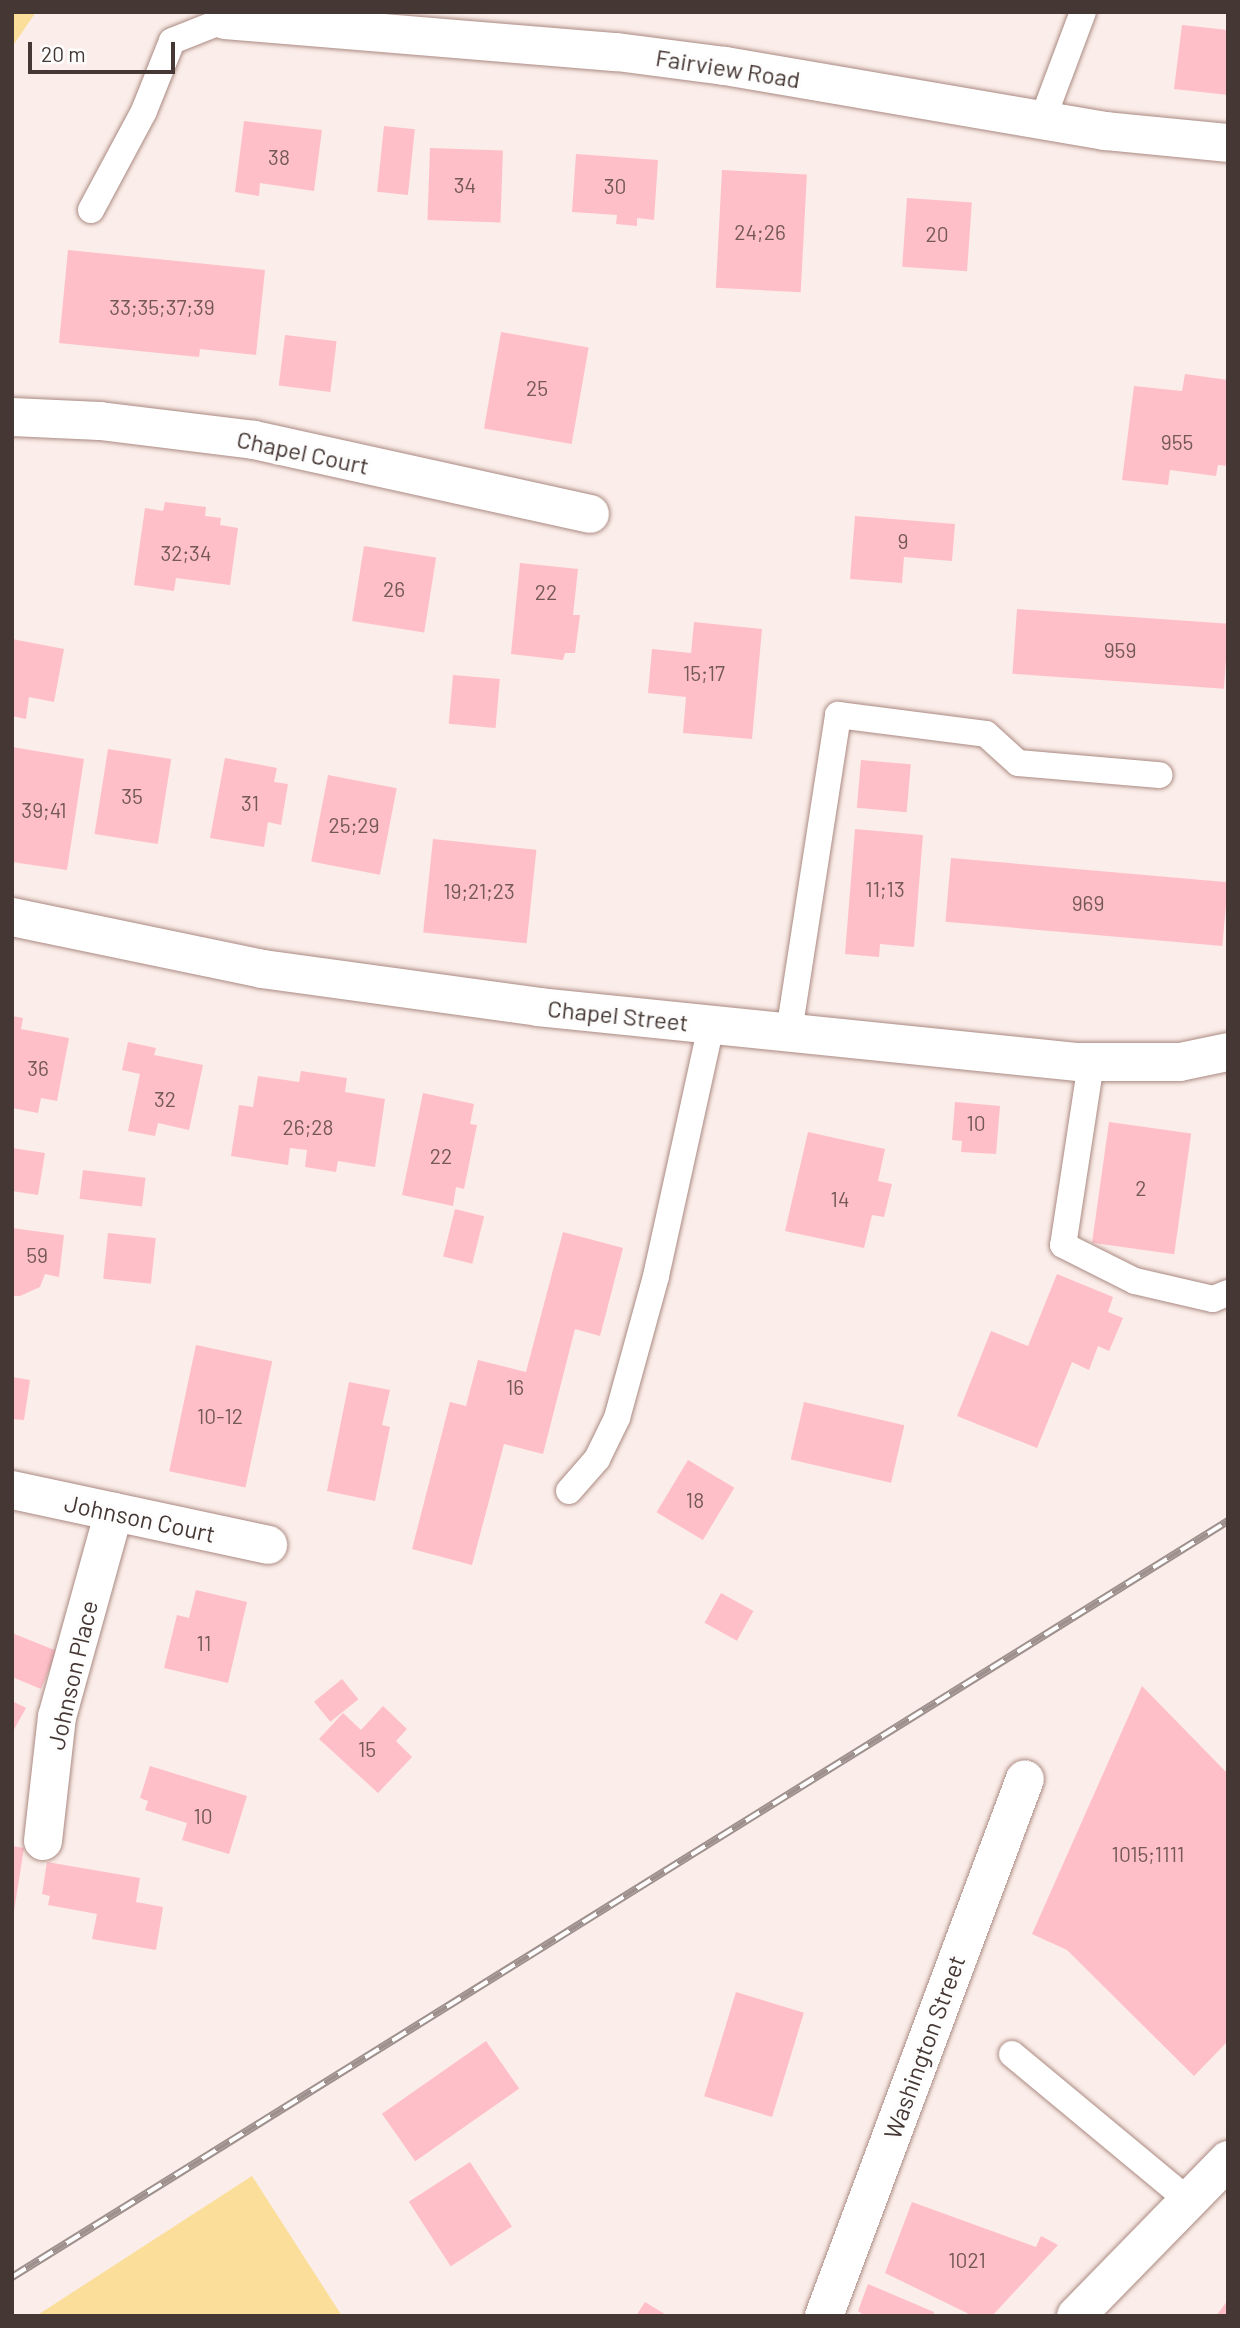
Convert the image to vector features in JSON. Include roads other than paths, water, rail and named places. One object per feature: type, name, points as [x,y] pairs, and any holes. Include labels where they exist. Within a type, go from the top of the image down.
[{"type":"street","name":"Fairview Road","points":[[225,20],[617,52],[725,66],[1042,121],[1228,143]]},
{"type":"street","name":"Chapel Court","points":[[12,417],[100,421],[254,440],[590,514]]},
{"type":"street","name":"Chapel Street","points":[[12,917],[325,979],[711,1025],[1091,1063],[1181,1062],[1228,1052]]},
{"type":"street","name":"Johnson Court","points":[[12,1490],[268,1545]]},
{"type":"street","name":"Johnson Place","points":[[43,1841],[57,1717],[114,1512]]},
{"type":"street","name":"Washington Street","points":[[824,2316],[1024,1779]]},
{"type":"street","points":[[1076,2316],[1228,2160]]},
{"type":"lane","points":[[1042,121],[1083,12]]},
{"type":"lane","points":[[91,210],[144,111],[172,41],[225,20]]},
{"type":"lane","points":[[789,1032],[838,715],[986,734],[1018,763],[1159,775]]},
{"type":"lane","points":[[569,1491],[597,1459],[617,1418],[656,1276],[711,1025]]},
{"type":"lane","points":[[1091,1063],[1063,1245],[1135,1281],[1213,1299],[1228,1293]]},
{"type":"lane","points":[[1012,2054],[1189,2201]]},
{"type":"railway","points":[[12,2277],[1228,1521]]}]
